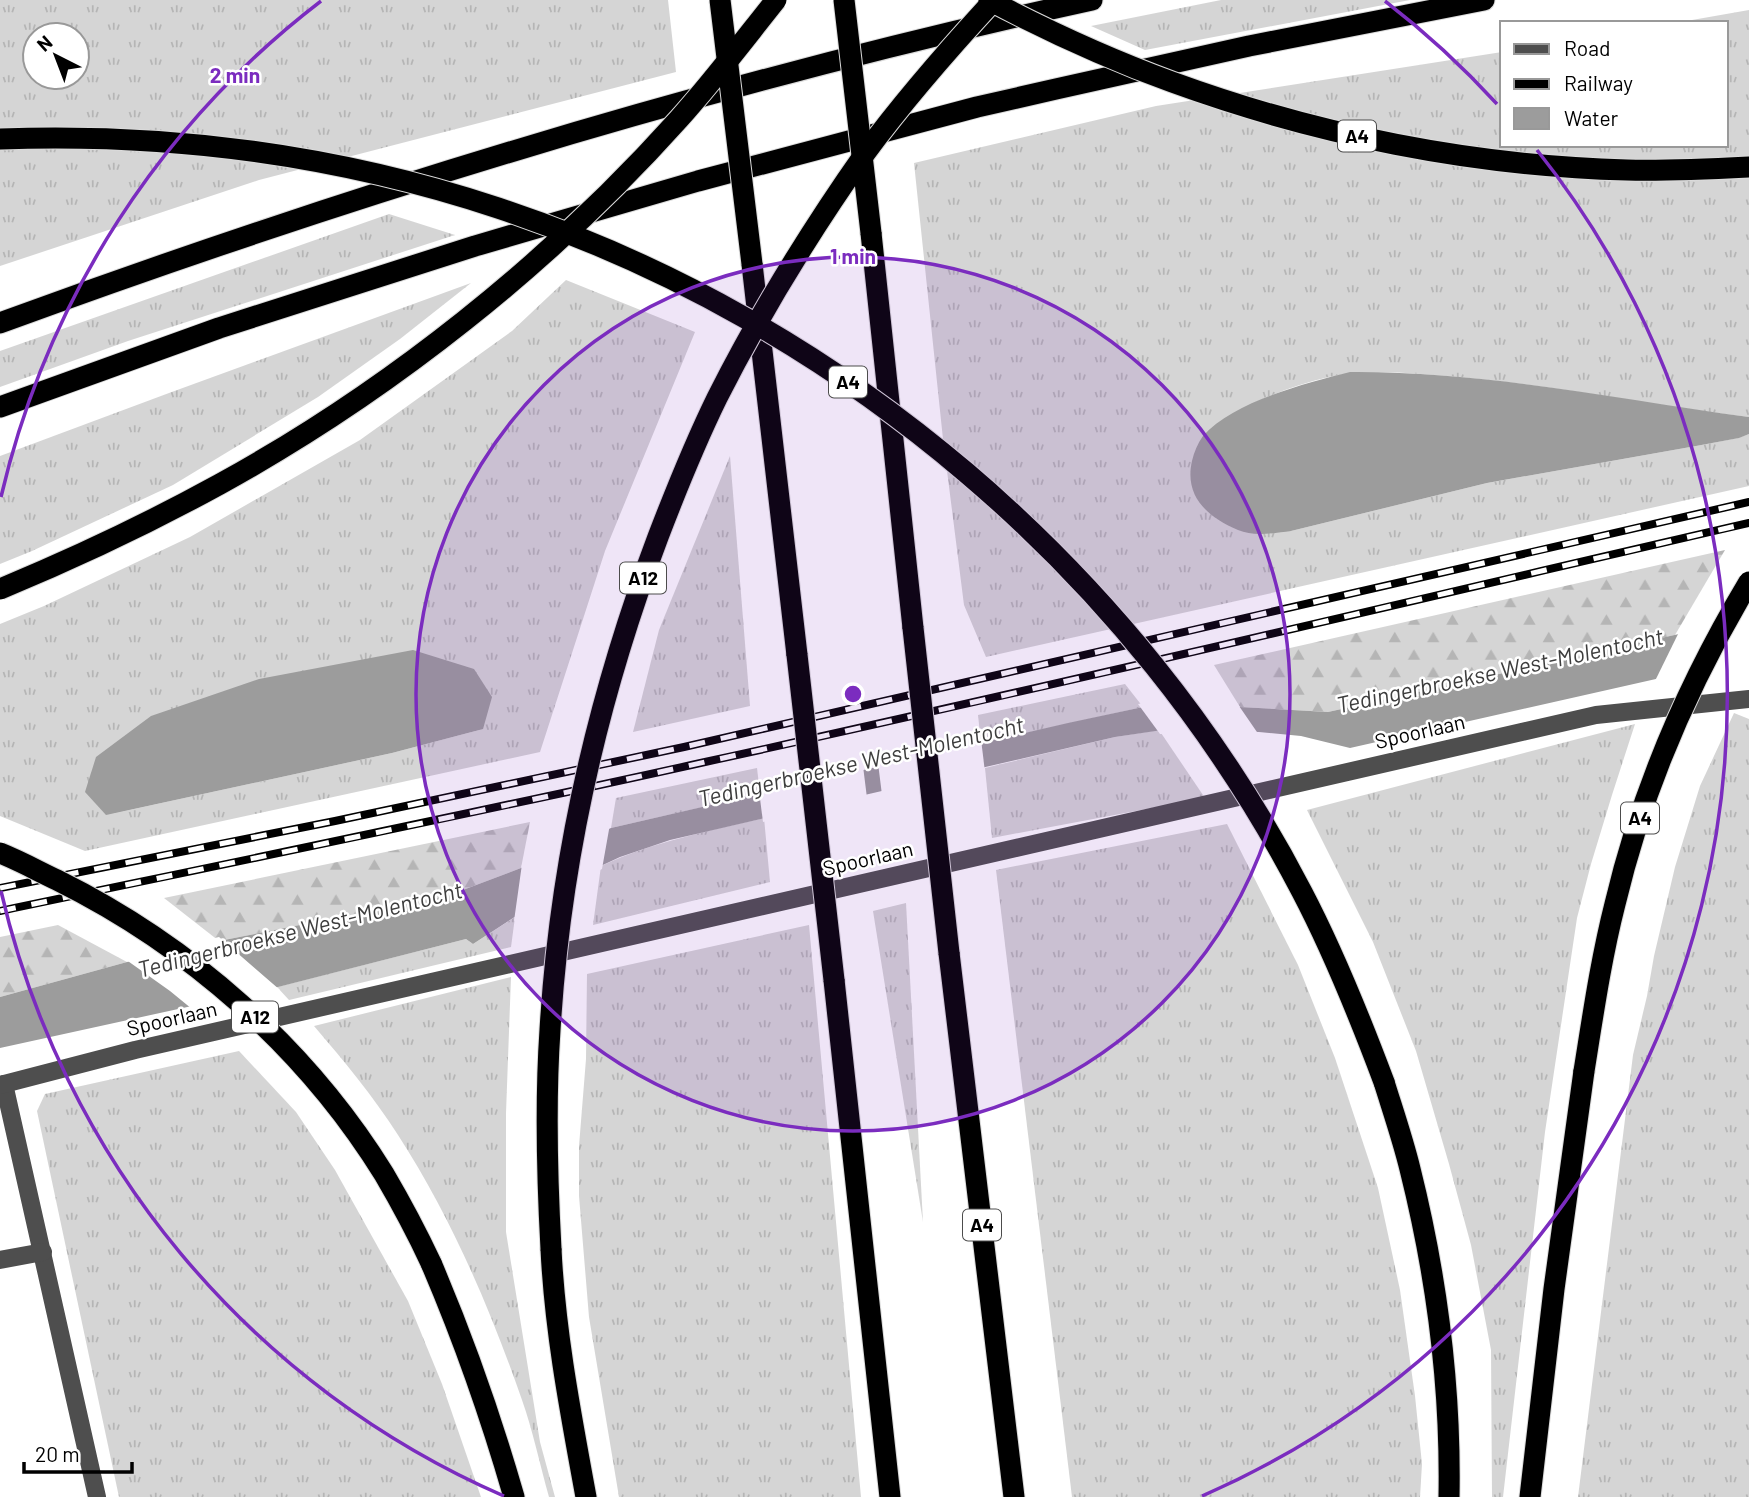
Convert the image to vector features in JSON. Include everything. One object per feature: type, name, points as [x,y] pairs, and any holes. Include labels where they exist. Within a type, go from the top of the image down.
[{"type":"highway","points":[[720,0],[834,980],[890,1497]]},
{"type":"highway","points":[[0,589],[163,514],[220,484],[359,399],[462,323],[547,250],[631,170],[679,119],[776,0]]},
{"type":"highway","name":"A4","points":[[844,0],[949,953],[1014,1497]]},
{"type":"highway","name":"A4","points":[[991,0],[1063,37],[1171,82],[1294,121],[1367,138],[1424,149],[1559,166],[1627,170],[1749,167]]},
{"type":"highway","name":"A12","points":[[586,1497],[563,1368],[552,1279],[546,1109],[552,995],[562,907],[570,853],[597,724],[645,571],[668,510],[718,398],[785,276],[868,150],[991,0]]},
{"type":"highway","points":[[0,323],[243,237],[552,139],[855,55],[1092,0]]},
{"type":"highway","points":[[0,407],[219,328],[475,246],[698,181],[977,107],[1249,46],[1484,0]]},
{"type":"highway","name":"A4","points":[[0,139],[113,139],[281,156],[331,165],[450,194],[534,221],[655,272],[737,314],[838,376],[926,439],[1030,529],[1117,621],[1179,698],[1239,784],[1302,892],[1336,964],[1384,1082],[1410,1167],[1425,1234],[1445,1364],[1449,1497]]},
{"type":"highway","name":"A4","points":[[1530,1497],[1584,1071],[1615,903],[1636,828],[1664,750],[1710,648],[1749,582]]},
{"type":"highway","name":"A12","points":[[0,853],[82,892],[178,951],[264,1026],[319,1086],[359,1137],[398,1198],[431,1263],[457,1324],[514,1497]]},
{"type":"street","name":"Spoorlaan","points":[[2,1084],[135,1050],[1597,715],[1749,699]]},
{"type":"street","points":[[2,1084],[43,1252],[97,1497]]},
{"type":"street","points":[[0,1261],[43,1252]]},
{"type":"green space","points":[[0,0],[668,0],[676,72],[259,180],[0,266]]},
{"type":"green space","points":[[1221,0],[1410,0],[1145,50],[1091,26]]},
{"type":"green space","points":[[1749,10],[1749,417],[1485,380],[1388,372],[1329,377],[1271,396],[1217,424],[1216,518],[1226,523],[1291,531],[1487,483],[1749,434],[1749,486],[986,657],[964,605],[943,439],[914,163],[1156,106],[1500,52],[1500,147],[1728,147],[1728,21],[1686,21]]},
{"type":"green space","points":[[389,214],[455,235],[128,341],[0,387],[0,351]]},
{"type":"green space","points":[[566,280],[695,332],[605,551],[540,752],[85,851],[0,816],[0,624],[190,537],[360,440],[512,331]],"holes":[[[483,729],[392,753],[106,815]]]},
{"type":"green space","points":[[471,283],[400,339],[318,397],[173,485],[0,564],[0,456]]},
{"type":"green space","points":[[730,456],[750,706],[633,732],[659,630]]},
{"type":"green space","points":[[1725,550],[1675,635],[1328,712],[1240,707],[1214,665]]},
{"type":"green space","points":[[1125,684],[1143,707],[981,743],[978,715]]},
{"type":"green space","points":[[1734,713],[1749,719],[1749,1497],[1578,1497],[1633,1055],[1675,867],[1700,786]]},
{"type":"green space","points":[[1635,724],[1577,918],[1545,1132],[1503,1497],[1492,1497],[1491,1350],[1471,1245],[1416,1051],[1373,942],[1307,810]]},
{"type":"green space","points":[[1159,730],[1205,798],[992,838],[985,768],[1115,737]]},
{"type":"green space","points":[[757,768],[760,794],[611,828],[616,798]]},
{"type":"green space","points":[[764,818],[770,882],[593,925],[601,866],[661,844]]},
{"type":"green space","points":[[530,822],[521,868],[447,896],[219,941],[164,898]]},
{"type":"green space","points":[[1227,824],[1298,965],[1335,1058],[1378,1188],[1400,1290],[1415,1396],[1422,1464],[1420,1497],[1072,1497],[996,870]]},
{"type":"green space","points":[[906,903],[923,1222],[873,911]]},
{"type":"green space","points":[[515,917],[511,947],[289,1000],[277,987],[466,939],[473,944]]},
{"type":"green space","points":[[58,925],[127,962],[0,997],[0,937]]},
{"type":"green space","points":[[809,925],[861,1497],[619,1497],[589,1317],[579,1196],[587,974]]},
{"type":"green space","points":[[511,977],[506,1113],[506,1232],[540,1442],[555,1497],[549,1497],[530,1424],[510,1366],[483,1297],[452,1231],[417,1166],[388,1121],[358,1079],[314,1026]]},
{"type":"green space","points":[[239,1051],[296,1112],[335,1170],[408,1301],[442,1384],[481,1497],[119,1497],[37,1111],[45,1094]]},
{"type":"water","points":[[1350,372],[1500,381],[1749,417],[1749,434],[1487,483],[1291,531],[1264,534],[1244,532],[1217,519],[1200,504],[1191,485],[1192,461],[1203,436],[1216,424],[1232,413],[1271,395]]},
{"type":"water","name":"Tedingerbroekse West-Molentocht","points":[[1697,630],[1749,658],[1350,748],[1301,736],[1259,732],[1169,729],[1115,737],[670,840],[592,870],[567,874],[527,900],[530,907],[473,944],[466,939],[274,988],[0,1048],[0,997],[127,962],[219,941],[447,896],[521,868],[611,828],[1143,707],[1240,707],[1328,712]]},
{"type":"water","points":[[413,650],[474,669],[492,697],[483,729],[392,753],[106,815],[85,792],[96,757],[151,716],[259,679]]},
{"type":"pier","points":[[1749,614],[1749,661],[1654,683],[1680,630]]},
{"type":"pier","points":[[1237,703],[1259,735],[1160,734],[1138,704]]},
{"type":"pier","points":[[981,739],[985,772],[882,795],[878,763]]},
{"type":"pier","points":[[863,766],[867,798],[763,822],[759,791]]},
{"type":"pier","points":[[610,824],[602,869],[572,885],[566,879],[531,902],[533,909],[514,921],[522,864]]},
{"type":"pier","points":[[219,937],[280,990],[192,1009],[125,959]]},
{"type":"railway","points":[[0,888],[684,747],[1749,502]]},
{"type":"railway","points":[[0,911],[836,733],[1749,523]]}]
